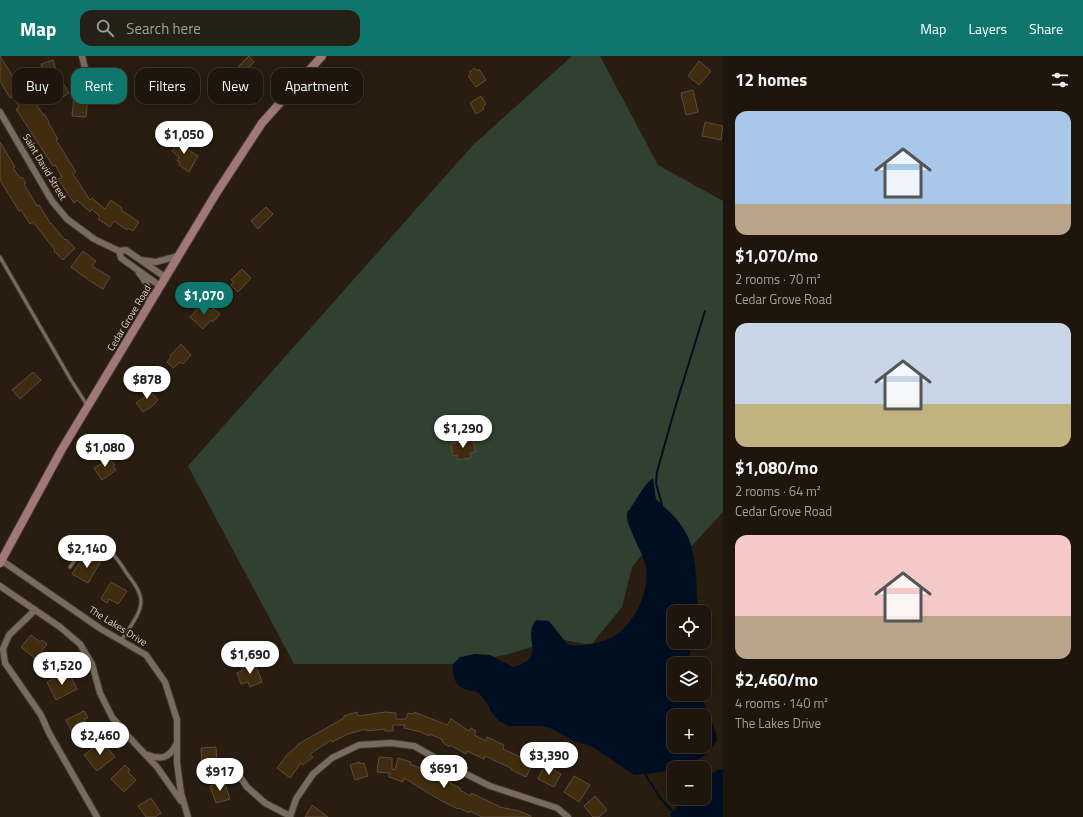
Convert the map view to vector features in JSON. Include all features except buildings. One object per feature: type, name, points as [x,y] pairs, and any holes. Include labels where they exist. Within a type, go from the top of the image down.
[{"type":"main road","name":"Cedar Grove Road","points":[[1,562],[62,449],[217,192],[262,123],[322,56]]},
{"type":"street","points":[[82,56],[85,68]]},
{"type":"street","name":"Saint David Street","points":[[0,112],[52,201],[67,219],[94,239],[119,251],[126,250],[166,277]]},
{"type":"street","name":"Saint David Street","points":[[119,251],[121,258],[160,286]]},
{"type":"street","points":[[140,259],[156,262],[178,256]]},
{"type":"street","points":[[134,267],[148,286],[148,306]]},
{"type":"street","name":"The Lakes Drive","points":[[1,562],[101,629],[146,655],[165,682],[177,720],[177,763],[181,793],[188,817]]},
{"type":"street","name":"The Lakes Drive","points":[[0,586],[60,627],[80,644],[92,664],[100,693],[112,717],[144,754],[158,767],[185,806]]},
{"type":"street","points":[[35,610],[9,635],[3,649],[5,663],[41,715],[49,733],[97,817]]},
{"type":"street","points":[[144,754],[157,759],[166,757],[173,750],[177,742]]},
{"type":"street","points":[[232,766],[248,787],[265,803],[290,816],[296,799],[313,774],[332,758],[360,745],[391,742],[414,746],[490,786],[557,808],[568,817]]},
{"type":"lane","points":[[0,256],[71,380],[88,406]]},
{"type":"lane","points":[[70,567],[77,556],[87,549],[100,548],[110,552],[131,578],[141,596],[141,607],[121,641]]},
{"type":"green space","points":[[572,56],[600,56],[658,165],[723,201],[723,512],[689,549],[654,540],[632,567],[622,607],[591,645],[558,639],[509,654],[458,664],[294,664],[188,466],[473,145]]},
{"type":"water","points":[[653,478],[656,499],[677,519],[683,528],[688,537],[694,557],[698,605],[667,605],[667,649],[691,649],[690,657],[667,657],[667,701],[703,701],[706,709],[667,709],[667,753],[706,753],[694,761],[667,761],[667,771],[634,775],[593,747],[572,740],[553,729],[542,726],[509,726],[499,721],[478,692],[466,690],[458,685],[454,677],[453,664],[460,657],[475,654],[490,655],[513,667],[524,663],[530,658],[532,653],[531,634],[532,627],[536,620],[549,621],[568,645],[595,643],[609,639],[620,632],[632,618],[642,600],[646,582],[645,563],[631,531],[627,518],[627,512],[646,484]]},
{"type":"water","points":[[711,721],[716,733],[717,741],[711,748]]},
{"type":"water","points":[[718,770],[723,770],[723,817],[671,817],[670,814],[677,805],[711,805],[711,774]]},
{"type":"waterway","points":[[662,505],[656,483],[657,472],[705,311]]},
{"type":"waterway","points":[[645,774],[660,798],[673,812]]}]
